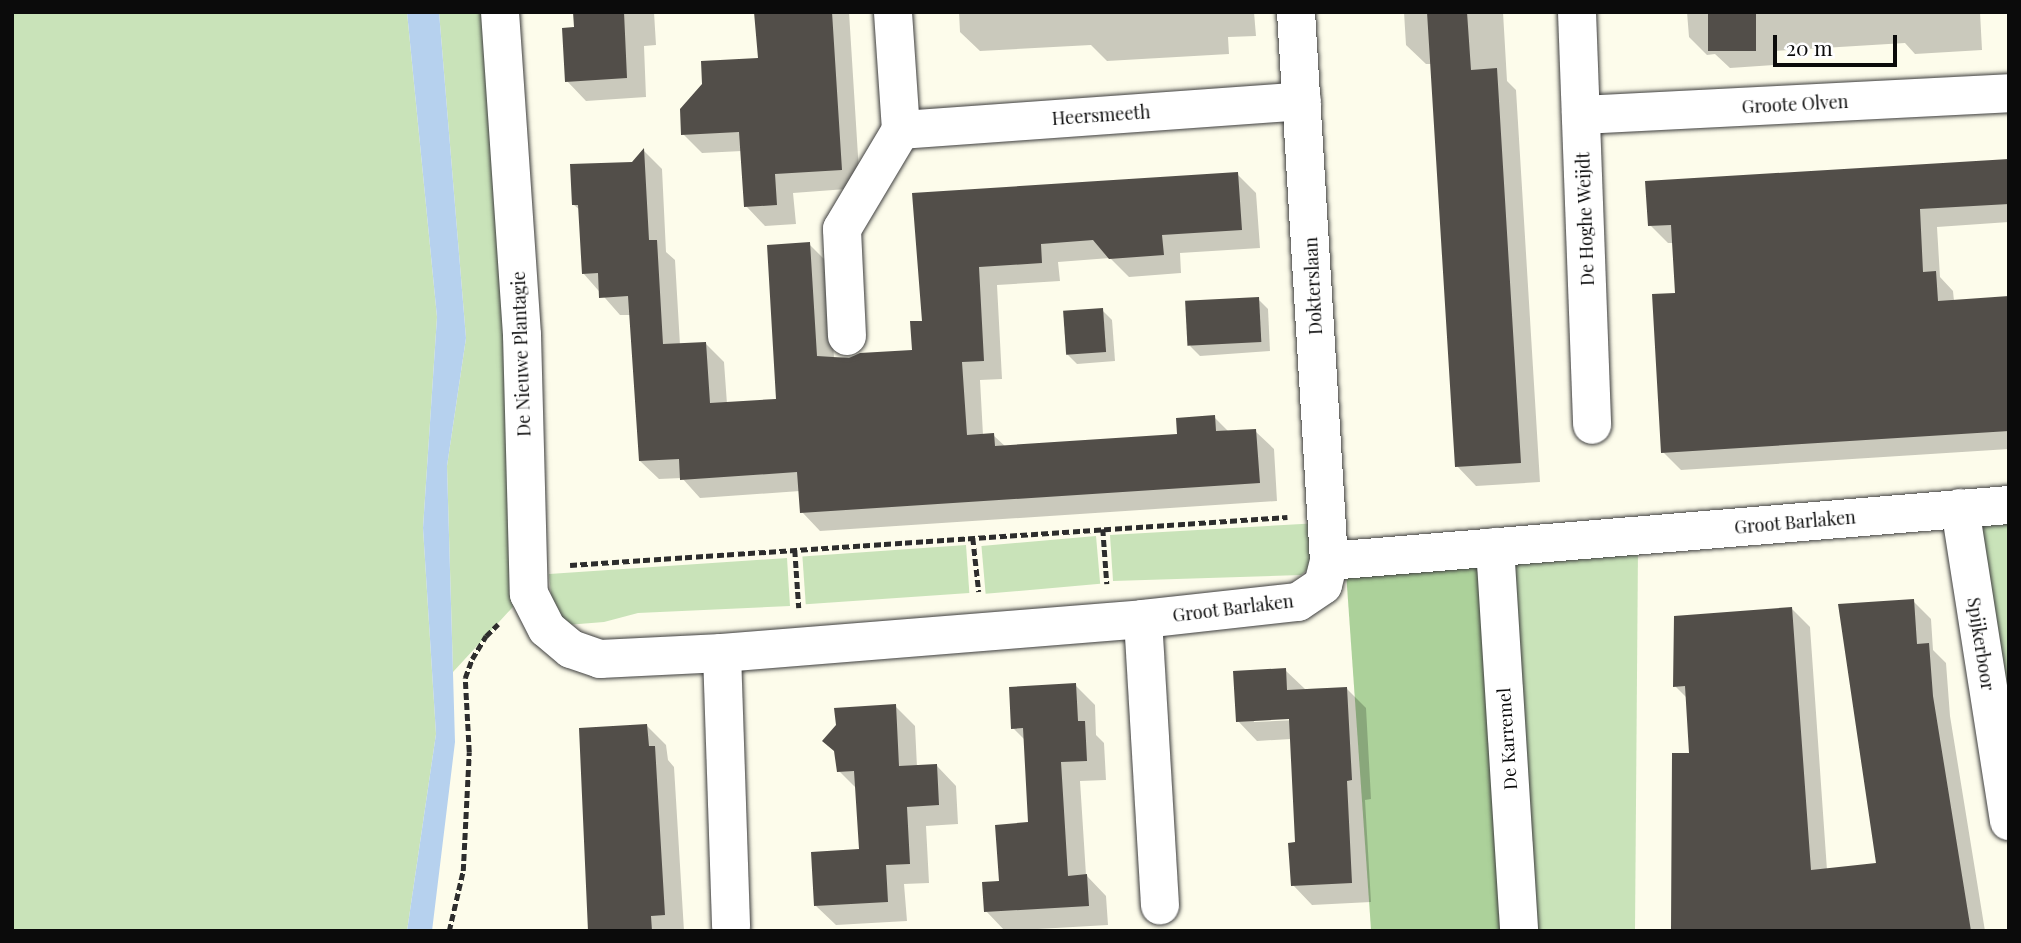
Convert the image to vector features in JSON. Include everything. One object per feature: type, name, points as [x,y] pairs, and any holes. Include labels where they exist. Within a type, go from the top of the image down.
[{"type":"street","name":"De Nieuwe Plantagie","points":[[500,12],[522,335],[528,581],[547,629],[571,649],[600,659]]},
{"type":"street","points":[[847,336],[842,229],[901,130],[892,12]]},
{"type":"street","name":"Dokterslaan","points":[[1296,12],[1329,561]]},
{"type":"street","name":"De Hoghe Weijdt","points":[[1577,12],[1592,425]]},
{"type":"street","name":"Groote Olven","points":[[1581,115],[2009,93]]},
{"type":"street","name":"Heersmeeth","points":[[901,130],[1302,101]]},
{"type":"street","name":"Groot Barlaken","points":[[600,659],[722,653],[982,632],[1298,602],[1323,585],[1329,561],[2009,505]]},
{"type":"street","name":"Spijkerboor","points":[[1960,509],[2009,821]]},
{"type":"street","name":"De Karremel","points":[[1495,547],[1519,931]]},
{"type":"street","points":[[1126,620],[1160,905]]},
{"type":"street","points":[[722,653],[732,928]]},
{"type":"path","points":[[449,931],[463,871],[469,752],[466,678],[472,659],[486,636],[528,581],[795,550],[1295,516]]},
{"type":"path","points":[[1103,529],[1126,620]]},
{"type":"path","points":[[973,538],[982,632]]},
{"type":"path","points":[[795,550],[802,646]]},
{"type":"green space","points":[[12,12],[407,12],[437,317],[423,528],[436,734],[407,931],[12,931]]},
{"type":"green space","points":[[439,12],[483,12],[523,596],[453,672],[447,466],[466,338]]},
{"type":"green space","points":[[2009,520],[2009,731],[1977,523]]},
{"type":"green space","points":[[1320,523],[1318,560],[1301,575],[1113,581],[1110,535]]},
{"type":"green space","points":[[1096,536],[1100,584],[986,594],[981,546]]},
{"type":"green space","points":[[966,545],[969,593],[806,604],[802,556]]},
{"type":"green space","points":[[1638,548],[1635,931],[1538,931],[1511,561]]},
{"type":"green space","points":[[787,558],[790,606],[638,613],[604,622],[554,626],[549,574]]},
{"type":"green space","points":[[1483,567],[1508,931],[1371,931],[1346,577]]},
{"type":"water","points":[[407,12],[439,12],[466,338],[447,466],[455,742],[432,931],[407,931],[436,734],[423,528],[437,317]]},
{"type":"building","points":[[573,12],[624,12],[627,78],[565,82],[562,28],[574,27]]},
{"type":"building","points":[[754,12],[832,12],[842,170],[775,174],[777,205],[744,207],[739,132],[681,135],[680,109],[702,84],[701,61],[758,58]]},
{"type":"building","points":[[1427,12],[1467,12],[1471,70],[1497,68],[1521,463],[1455,467]]},
{"type":"building","points":[[1708,12],[1756,12],[1756,51],[1708,51]]},
{"type":"building","points":[[644,148],[649,240],[657,240],[663,344],[706,342],[710,403],[776,399],[767,245],[810,242],[817,356],[849,358],[860,353],[912,350],[910,321],[922,321],[912,193],[1238,172],[1242,230],[1162,235],[1164,255],[1109,259],[1093,240],[1041,244],[1042,263],[979,267],[984,361],[962,362],[967,435],[994,433],[995,446],[1177,434],[1176,418],[1215,415],[1216,431],[1256,429],[1260,483],[800,513],[797,472],[680,480],[679,459],[639,461],[628,296],[599,298],[598,273],[582,274],[578,205],[572,205],[570,164],[632,162]]},
{"type":"building","points":[[2009,159],[2009,204],[1920,209],[1923,272],[1936,271],[1938,301],[2009,296],[2009,431],[1661,453],[1652,294],[1675,293],[1671,225],[1648,226],[1645,181]]},
{"type":"building","points":[[1259,297],[1261,342],[1187,346],[1185,301]]},
{"type":"building","points":[[1103,308],[1106,352],[1066,355],[1063,311]]},
{"type":"building","points":[[1914,599],[1917,644],[1929,643],[1933,696],[1971,931],[1671,931],[1672,753],[1689,753],[1685,686],[1673,687],[1674,616],[1792,607],[1811,870],[1876,863],[1838,604]]},
{"type":"building","points":[[1286,668],[1287,690],[1347,687],[1352,780],[1347,781],[1352,883],[1291,886],[1288,843],[1295,842],[1289,719],[1236,722],[1233,671]]},
{"type":"building","points":[[1076,683],[1078,721],[1085,721],[1087,761],[1061,762],[1068,876],[1087,874],[1089,906],[984,912],[982,882],[999,881],[995,825],[1028,822],[1023,728],[1011,729],[1009,687]]},
{"type":"building","points":[[896,704],[899,766],[937,764],[939,805],[907,807],[910,864],[886,865],[888,902],[814,906],[811,852],[859,849],[854,771],[837,772],[834,751],[822,741],[836,725],[834,708]]},
{"type":"building","points":[[647,724],[649,746],[655,746],[665,915],[651,916],[652,931],[588,931],[579,728]]}]
